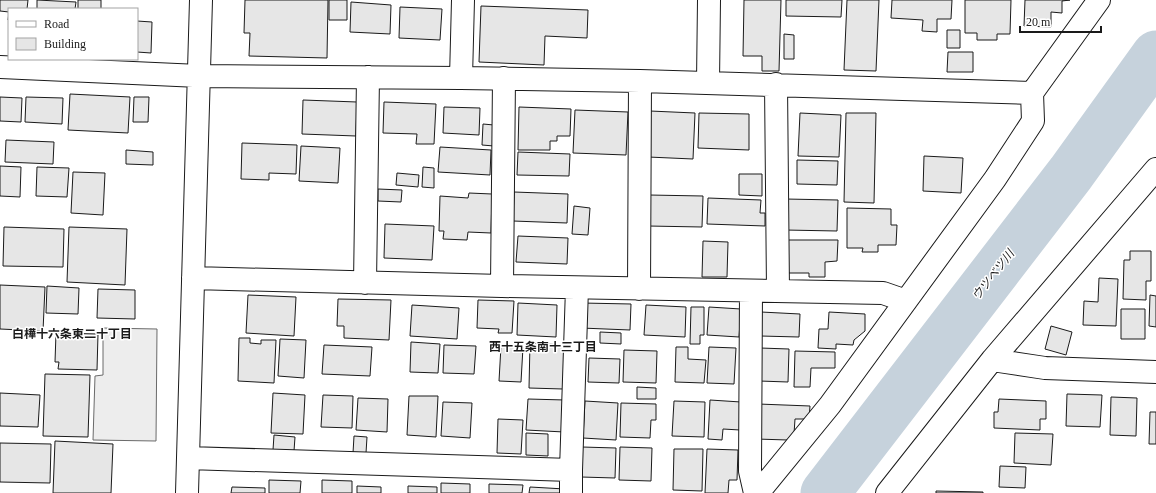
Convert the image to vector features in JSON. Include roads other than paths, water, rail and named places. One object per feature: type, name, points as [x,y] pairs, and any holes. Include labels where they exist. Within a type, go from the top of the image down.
[{"type":"street","points":[[187,493],[201,0]]},
{"type":"street","points":[[461,78],[463,0]]},
{"type":"street","points":[[708,82],[709,0]]},
{"type":"street","points":[[758,493],[830,405],[995,179],[1033,121],[1032,93],[1099,0]]},
{"type":"street","points":[[0,67],[200,76],[504,78],[708,82],[1032,93]]},
{"type":"street","points":[[365,283],[368,77]]},
{"type":"street","points":[[502,286],[504,78]]},
{"type":"street","points":[[639,289],[640,81]]},
{"type":"street","points":[[776,84],[778,291]]},
{"type":"street","points":[[886,493],[992,360],[1156,169]]},
{"type":"street","points":[[193,278],[577,288],[883,293],[906,301]]},
{"type":"street","points":[[571,493],[577,288]]},
{"type":"street","points":[[751,291],[750,471],[755,493]]},
{"type":"street","points":[[992,360],[1045,368],[1156,372]]},
{"type":"street","points":[[188,458],[571,470]]},
{"type":"waterway","name":"ウツベツ川","points":[[825,493],[1071,173],[1156,55]]},
{"type":"district","name":"白樺十六条東二十丁目","points":[[72,334]]},
{"type":"district","name":"西十五条南十三丁目","points":[[543,347]]}]
